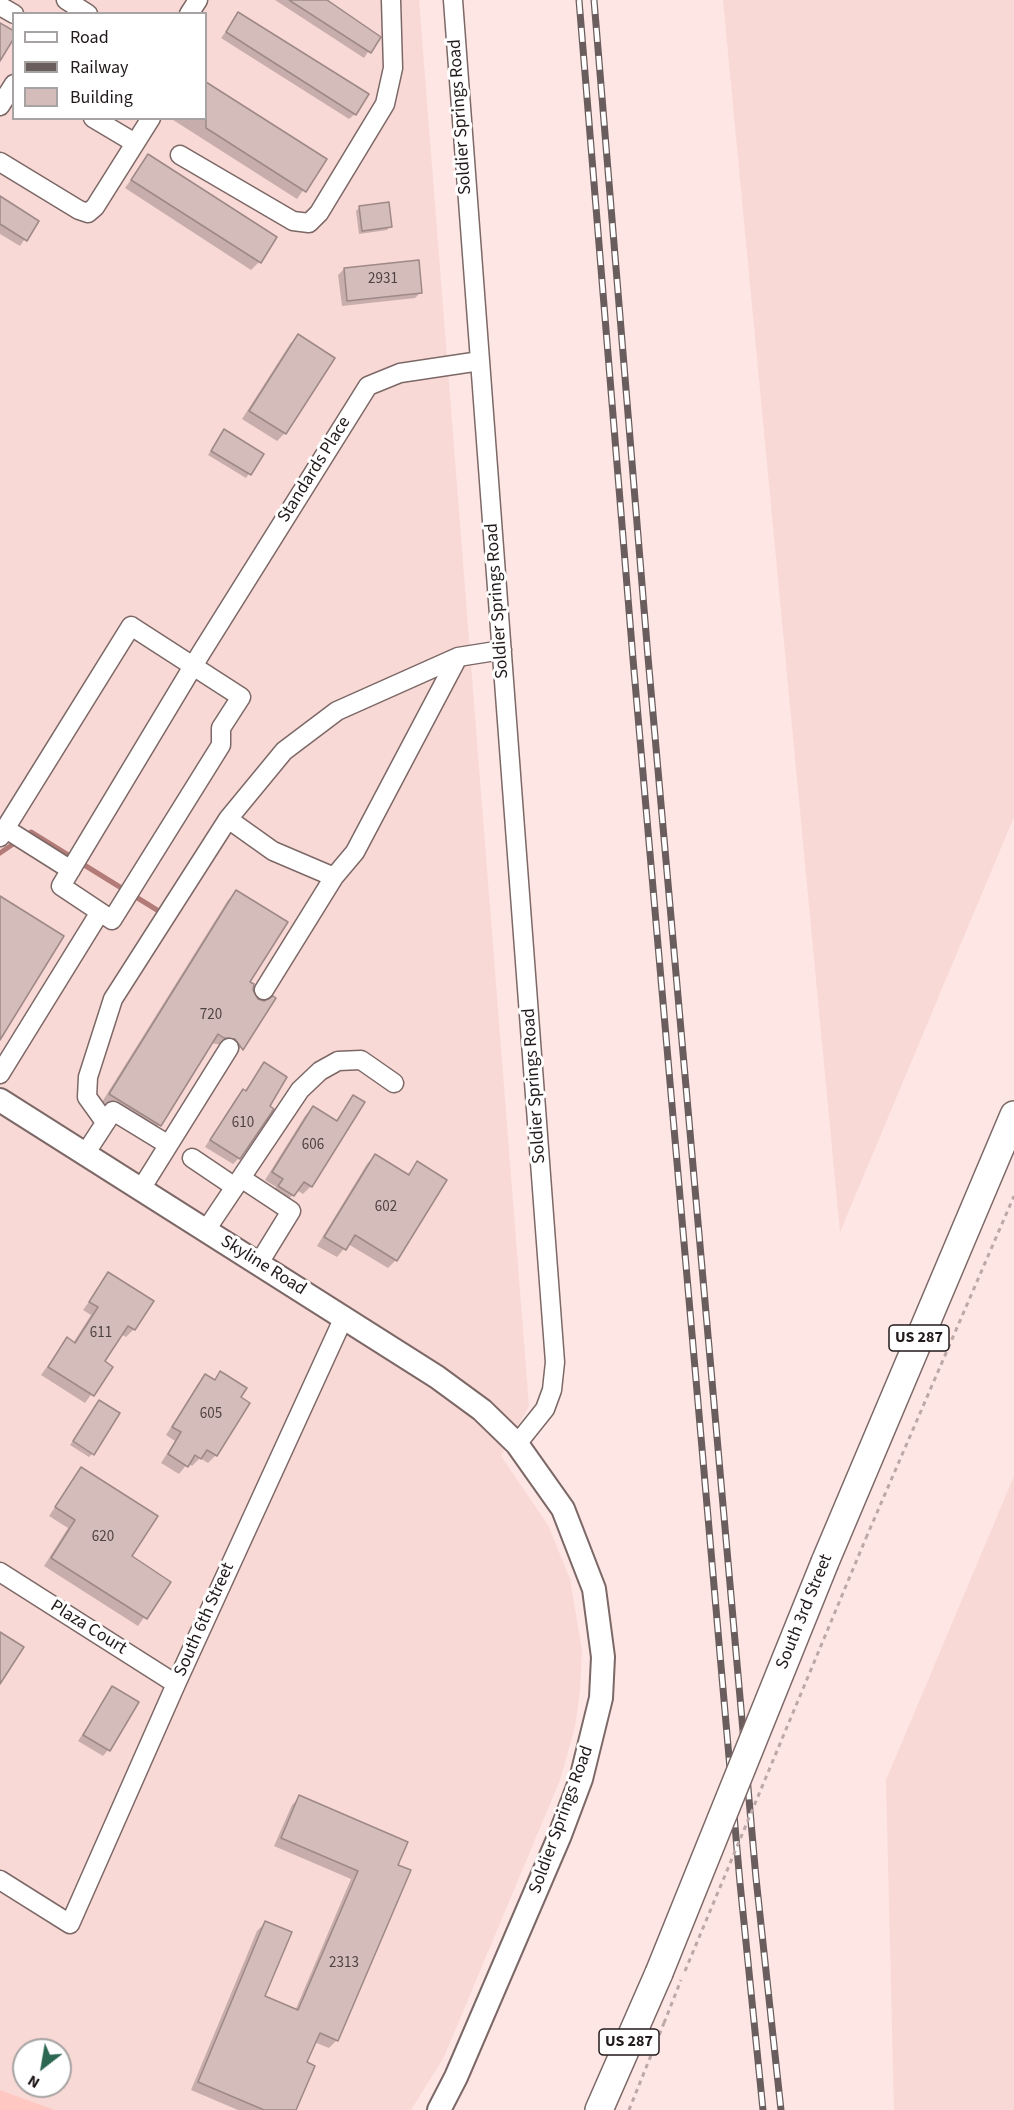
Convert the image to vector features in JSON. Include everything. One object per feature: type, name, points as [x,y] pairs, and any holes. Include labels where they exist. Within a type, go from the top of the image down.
[{"type":"highway","name":"South 3rd Street","points":[[599,2110],[659,1973],[825,1562],[1014,1115]]},
{"type":"main road","name":"Skyline Road","points":[[0,1100],[437,1377],[482,1410],[517,1444]]},
{"type":"main road","name":"Soldier Springs Road","points":[[439,2110],[456,2078],[560,1835],[581,1779],[601,1698],[603,1656],[601,1627],[594,1589],[580,1547],[563,1509],[517,1444]]},
{"type":"street","points":[[66,0],[85,12]]},
{"type":"street","points":[[180,154],[292,221],[309,223],[319,213],[386,104],[393,68],[391,0]]},
{"type":"street","name":"Soldier Springs Road","points":[[453,0],[555,1362],[552,1390],[545,1409],[517,1444]]},
{"type":"street","points":[[0,106],[12,87]]},
{"type":"street","points":[[96,120],[135,143]]},
{"type":"street","points":[[0,162],[88,213],[95,207],[150,120]]},
{"type":"street","name":"Standards Place","points":[[70,870],[197,659],[368,386],[400,373],[480,361]]},
{"type":"street","points":[[131,626],[197,659],[242,697],[221,729],[221,745],[112,920],[61,886],[70,870],[3,833],[131,626]]},
{"type":"street","points":[[105,1122],[87,1097],[88,1077],[113,999],[228,819],[284,751],[337,711],[458,657],[502,650]]},
{"type":"street","points":[[264,990],[334,877],[355,852],[458,657]]},
{"type":"street","points":[[228,819],[273,851],[334,877]]},
{"type":"street","points":[[0,1074],[100,912]]},
{"type":"street","points":[[141,1189],[229,1048]]},
{"type":"street","points":[[206,1230],[300,1090],[320,1071],[338,1061],[361,1060],[394,1083]]},
{"type":"street","points":[[85,1154],[112,1111],[167,1144]]},
{"type":"street","points":[[192,1158],[291,1211],[259,1263]]},
{"type":"street","name":"South 6th Street","points":[[0,1880],[69,1924],[344,1317]]},
{"type":"street","name":"Plaza Court","points":[[0,1572],[176,1684]]},
{"type":"path","points":[[629,2110],[866,1538],[1014,1196]]},
{"type":"shaded area","points":[[0,0],[419,0],[529,1406],[501,1456],[548,1525],[570,1579],[582,1650],[575,1727],[560,1780],[444,2057],[411,2110],[55,2110],[22,2098],[72,2098],[72,2038],[12,2038],[12,2094],[0,2090]]},
{"type":"shaded area","points":[[723,0],[1014,0],[1014,817],[840,1232]]},
{"type":"shaded area","points":[[1014,1476],[1014,2110],[894,2110],[886,1780]]},
{"type":"shaded area","points":[[0,2090],[12,2094],[12,2098],[22,2098],[55,2110],[0,2110]]},
{"type":"building","points":[[289,0],[327,0],[381,37],[371,53]]},
{"type":"building","points":[[238,12],[369,94],[356,115],[226,32]]},
{"type":"building","points":[[0,23],[12,30],[12,41],[0,61]]},
{"type":"building","points":[[207,83],[327,159],[306,192],[206,128]]},
{"type":"building","points":[[148,154],[277,237],[261,263],[131,180]]},
{"type":"building","points":[[0,196],[39,221],[27,241],[0,224]]},
{"type":"building","points":[[389,202],[392,227],[362,231],[359,206]]},
{"type":"building","points":[[419,260],[422,293],[347,301],[344,268]]},
{"type":"building","points":[[298,334],[335,358],[286,434],[249,411]]},
{"type":"building","points":[[224,429],[264,454],[251,475],[211,451]]},
{"type":"building","points":[[236,890],[288,922],[250,982],[254,984],[253,990],[258,999],[264,1001],[273,996],[276,998],[243,1050],[235,1039],[224,1038],[218,1034],[161,1126],[109,1094]]},
{"type":"building","points":[[0,896],[64,936],[0,1040]]},
{"type":"building","points":[[264,1062],[287,1077],[270,1106],[274,1109],[240,1159],[210,1140],[243,1089],[246,1091]]},
{"type":"building","points":[[353,1095],[365,1102],[312,1187],[304,1182],[294,1196],[278,1186],[283,1179],[272,1172],[313,1106],[337,1121]]},
{"type":"building","points":[[375,1154],[409,1175],[417,1161],[447,1180],[397,1261],[355,1235],[346,1250],[324,1237]]},
{"type":"building","points":[[108,1272],[154,1301],[135,1330],[128,1326],[105,1361],[113,1367],[94,1396],[48,1367],[67,1337],[75,1343],[98,1307],[89,1302]]},
{"type":"building","points":[[220,1371],[247,1388],[241,1397],[250,1403],[217,1456],[207,1450],[201,1459],[195,1455],[188,1467],[168,1454],[181,1432],[172,1427],[205,1374],[215,1380]]},
{"type":"building","points":[[99,1400],[120,1413],[94,1455],[73,1441]]},
{"type":"building","points":[[81,1467],[158,1516],[132,1556],[171,1582],[147,1619],[51,1558],[75,1520],[55,1507]]},
{"type":"building","points":[[0,1632],[24,1647],[0,1684]]},
{"type":"building","points":[[112,1686],[139,1702],[110,1751],[83,1735]]},
{"type":"building","points":[[299,1795],[408,1842],[398,1865],[411,1870],[338,2041],[320,2033],[307,2062],[315,2066],[296,2110],[264,2110],[198,2082],[265,1921],[292,1932],[265,1996],[298,2010],[358,1871],[281,1838]]},
{"type":"waterway","points":[[0,853],[31,832],[157,910]]},
{"type":"railway","points":[[579,0],[633,659],[740,1883],[763,2110]]},
{"type":"railway","points":[[594,0],[648,657],[756,1878],[781,2110]]}]
